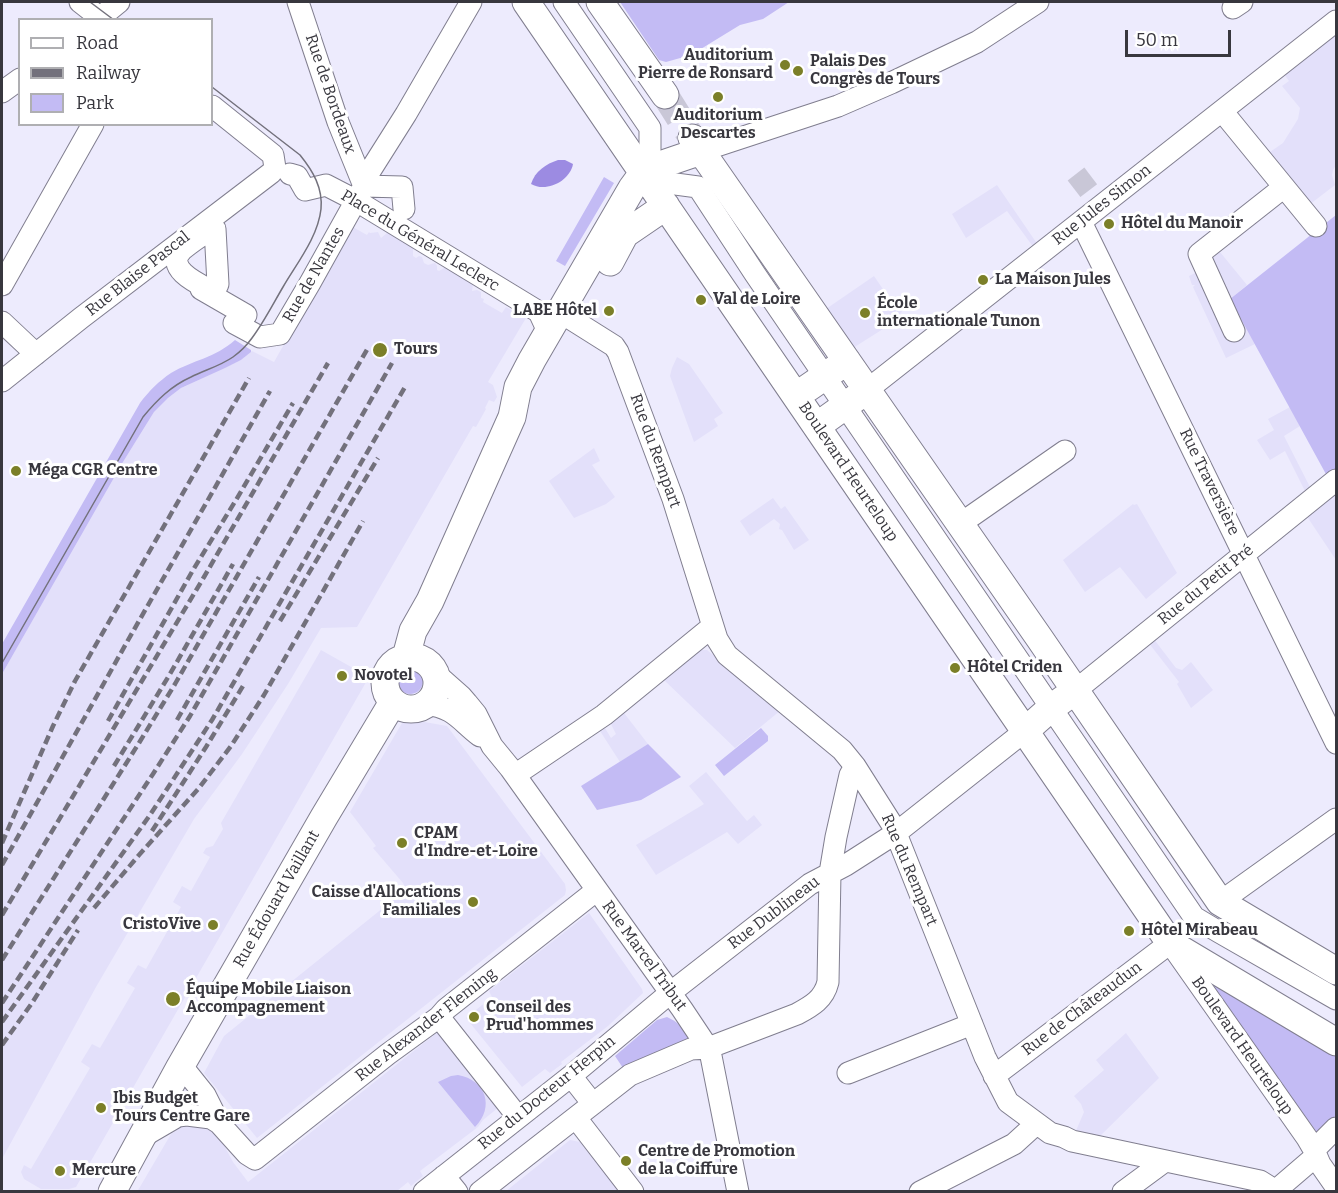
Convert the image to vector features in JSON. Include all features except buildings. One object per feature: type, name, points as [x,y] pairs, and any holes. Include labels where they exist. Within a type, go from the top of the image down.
[{"type":"main road","name":"Boulevard Heurteloup","points":[[526,2],[652,167],[666,206],[1170,943],[1336,1042]]},
{"type":"main road","points":[[600,2],[665,95]]},
{"type":"main road","points":[[422,663],[395,662],[385,677],[387,694],[400,707],[418,708],[433,697],[437,681],[422,663],[422,648],[430,601],[512,417],[533,390],[567,311],[632,188],[652,167],[697,144],[1076,690],[1220,902],[1336,971]]},
{"type":"main road","points":[[567,311],[625,234],[666,206]]},
{"type":"main road","points":[[796,396],[847,361]]},
{"type":"main road","points":[[817,426],[867,390]]},
{"type":"main road","points":[[1024,731],[1076,690]]},
{"type":"main road","name":"Rue Édouard Vaillant","points":[[112,1191],[181,1065],[393,702]]},
{"type":"street","points":[[80,2],[99,18]]},
{"type":"street","points":[[101,18],[119,2]]},
{"type":"street","name":"Rue de Bordeaux","points":[[298,2],[360,193]]},
{"type":"street","name":"Place du Général Leclerc","points":[[360,193],[370,171],[471,2]]},
{"type":"street","name":"Boulevard Heurteloup","points":[[564,2],[650,128],[652,167]]},
{"type":"street","points":[[697,144],[838,106],[980,47],[1038,2]]},
{"type":"street","name":"Rue Jules Simon","points":[[867,390],[1080,223],[1095,199],[1222,111],[1336,21]]},
{"type":"street","points":[[2,92],[18,80]]},
{"type":"street","points":[[213,107],[273,155],[283,171]]},
{"type":"street","points":[[1222,111],[1316,226]]},
{"type":"street","points":[[2,285],[92,126]]},
{"type":"street","points":[[652,167],[668,183],[698,187],[1194,917],[1336,999]]},
{"type":"street","name":"Place du Général Leclerc","points":[[283,171],[297,176],[305,190],[326,185],[360,193],[539,312],[567,311]]},
{"type":"street","name":"Rue Blaise Pascal","points":[[2,381],[271,173],[283,171]]},
{"type":"street","points":[[360,193],[402,187],[404,209]]},
{"type":"street","points":[[1234,331],[1199,254],[1284,187]]},
{"type":"street","name":"Rue de Nantes","points":[[160,258],[170,270],[240,317],[260,337],[280,334],[360,193]]},
{"type":"street","name":"Rue Traversière","points":[[1080,223],[1336,743]]},
{"type":"street","name":"Rue du Rempart","points":[[567,311],[614,345],[618,352],[683,527],[717,639],[727,655],[837,745],[855,766],[884,810],[901,843],[972,1024],[994,1076],[1008,1102],[1050,1133],[1072,1141],[1260,1181],[1273,1191],[1315,1153],[1336,1128]]},
{"type":"street","points":[[2,322],[36,354]]},
{"type":"street","points":[[960,524],[1065,451]]},
{"type":"street","name":"Rue du Petit Pré","points":[[1076,690],[1336,480]]},
{"type":"street","points":[[515,775],[604,715],[713,626]]},
{"type":"street","name":"Rue Marcel Tribut","points":[[422,663],[467,703],[476,714],[492,746]]},
{"type":"street","name":"Rue Marcel Tribut","points":[[426,704],[450,710],[492,746],[515,775],[708,1048],[738,1191]]},
{"type":"street","name":"Rue Dublineau","points":[[670,993],[810,884],[846,865],[896,833],[1024,731]]},
{"type":"street","points":[[480,1191],[630,1075],[691,1049],[708,1048],[797,1014],[808,1009],[822,996],[828,982],[830,873],[850,773],[855,766]]},
{"type":"street","points":[[1220,902],[1336,819]]},
{"type":"street","name":"Rue Alexander Fleming","points":[[219,1123],[247,1154],[255,1159],[388,1054],[439,1017],[446,1009],[597,890]]},
{"type":"street","name":"Boulevard Heurteloup","points":[[1170,943],[1307,1138],[1315,1153]]},
{"type":"street","name":"Rue de Châteaudun","points":[[994,1076],[1170,943]]},
{"type":"street","name":"Rue du Docteur Herpin","points":[[424,1191],[450,1184],[518,1118],[670,993]]},
{"type":"street","points":[[439,1017],[518,1118]]},
{"type":"street","points":[[848,1073],[972,1024]]},
{"type":"street","points":[[181,1065],[205,1095],[219,1123]]},
{"type":"street","points":[[571,1076],[593,1104]]},
{"type":"street","points":[[142,1137],[178,1116],[211,1118],[219,1123]]},
{"type":"street","points":[[576,1118],[633,1191]]},
{"type":"street","points":[[920,1191],[1014,1144],[1036,1124]]},
{"type":"street","points":[[1315,1153],[1336,1187]]},
{"type":"street","points":[[1123,1191],[1165,1161]]},
{"type":"shaded area","points":[[1336,33],[1336,165],[1332,175],[1335,185],[1309,205],[1267,154],[1283,143],[1298,119],[1300,108],[1282,86],[1289,81],[1284,74]]},
{"type":"shaded area","points":[[558,160],[565,160],[573,164],[567,176],[550,186],[531,184],[535,175]]},
{"type":"shaded area","points":[[997,185],[1038,245],[1034,248],[1007,211],[966,238],[952,214]]},
{"type":"shaded area","points":[[351,226],[367,235],[369,232],[378,232],[381,238],[387,233],[391,234],[413,248],[413,256],[422,257],[424,263],[428,265],[435,263],[439,271],[446,267],[473,284],[472,291],[481,292],[483,302],[502,313],[506,307],[526,318],[488,382],[493,385],[497,397],[494,402],[489,400],[476,427],[473,426],[357,627],[321,628],[242,754],[194,819],[96,987],[2,1159],[2,674],[154,412],[181,388],[241,360],[252,351],[274,362]]},
{"type":"shaded area","points":[[1211,241],[1247,285],[1230,299],[1255,344],[1226,358],[1189,276],[1201,270]]},
{"type":"shaded area","name":"École internationale Tunon","points":[[874,276],[891,301],[894,299],[902,312],[900,313],[902,317],[853,348],[826,309]]},
{"type":"shaded area","points":[[677,357],[689,364],[723,413],[714,419],[718,426],[694,442],[670,376]]},
{"type":"shaded area","points":[[1290,407],[1300,426],[1284,436],[1311,489],[1306,493],[1285,451],[1270,460],[1257,440],[1274,430],[1268,419]]},
{"type":"shaded area","points":[[594,448],[600,461],[592,465],[615,497],[606,504],[574,518],[549,481]]},
{"type":"shaded area","points":[[1336,491],[1336,560],[1306,515]]},
{"type":"shaded area","points":[[773,498],[781,509],[785,506],[809,540],[794,550],[782,530],[779,529],[780,524],[774,519],[750,536],[740,521]]},
{"type":"shaded area","points":[[1133,504],[1137,504],[1177,573],[1146,599],[1120,567],[1085,592],[1063,560]]},
{"type":"shaded area","points":[[1153,638],[1176,668],[1182,670],[1191,662],[1213,690],[1191,708],[1177,684],[1179,682],[1148,642]]},
{"type":"shaded area","points":[[321,650],[369,677],[76,1187],[41,1189],[24,1179],[21,1172],[24,1165],[31,1169],[90,1068],[81,1062],[92,1044],[100,1048],[135,988],[127,983],[138,965],[146,969],[181,907],[173,902],[182,886],[191,891],[210,857],[203,853],[206,848],[213,846],[223,829],[221,823]]},
{"type":"shaded area","points":[[699,650],[707,650],[781,710],[735,748],[664,680]]},
{"type":"shaded area","points":[[624,713],[648,744],[620,762],[600,731],[605,728],[611,738],[616,734],[611,724]]},
{"type":"shaded area","points":[[419,721],[447,726],[565,884],[565,895],[257,1138],[204,1073],[224,1036],[404,891],[403,883],[373,848],[376,846],[350,812],[402,723]]},
{"type":"shaded area","points":[[706,772],[747,821],[754,815],[762,825],[738,844],[727,832],[656,875],[636,845],[704,804],[689,786]]},
{"type":"shaded area","points":[[589,913],[643,993],[608,1026],[561,1062],[562,1064],[550,1073],[545,1069],[522,1087],[466,1018],[492,997],[489,991]]},
{"type":"shaded area","points":[[439,1031],[499,1107],[478,1127],[420,1171],[423,1176],[411,1186],[408,1182],[397,1191],[137,1192],[171,1134],[190,1124],[208,1126],[219,1136],[233,1162],[248,1182]]},
{"type":"shaded area","points":[[1126,1033],[1159,1078],[1098,1138],[1075,1133],[1084,1112],[1074,1096],[1104,1070],[1096,1060]]},
{"type":"shaded area","points":[[570,1140],[580,1142],[619,1191],[506,1191]]},
{"type":"green space","points":[[620,2],[789,2],[763,19],[740,25],[691,55],[666,62],[659,60]]},
{"type":"green space","points":[[604,177],[614,183],[565,266],[556,261]]},
{"type":"green space","points":[[1336,215],[1336,469],[1327,476],[1230,299]]},
{"type":"green space","points":[[235,340],[251,352],[241,360],[181,388],[154,412],[2,674],[2,644],[140,403],[154,386],[171,373],[220,351]]},
{"type":"green space","points":[[410,668],[419,672],[423,681],[419,690],[410,694],[401,690],[397,681],[401,672]]},
{"type":"green space","points":[[761,728],[768,736],[768,741],[724,776],[715,765]]},
{"type":"green space","points":[[648,744],[681,777],[641,800],[597,810],[581,786]]},
{"type":"green space","points":[[1201,973],[1336,1052],[1336,1115],[1318,1134]]},
{"type":"green space","points":[[667,1017],[680,1025],[688,1039],[625,1071],[615,1056],[657,1020]]},
{"type":"green space","points":[[458,1075],[475,1082],[484,1095],[485,1111],[475,1127],[438,1082]]},
{"type":"tunnel","points":[[665,95],[692,138]]},
{"type":"tunnel","points":[[1076,174],[1089,191]]},
{"type":"tram line","points":[[90,2],[111,18]]},
{"type":"tram line","points":[[2,663],[143,417],[171,389],[228,360],[246,346],[316,230],[321,209],[320,194],[316,180],[305,161],[213,88]]},
{"type":"railway","points":[[2,960],[175,684],[368,348]]},
{"type":"railway","points":[[2,915],[204,577],[328,363]]},
{"type":"railway","points":[[2,1003],[190,716],[392,363]]},
{"type":"railway","points":[[2,843],[75,681],[249,378]]},
{"type":"railway","points":[[2,1022],[150,815],[212,720],[405,387]]},
{"type":"railway","points":[[2,865],[270,391]]},
{"type":"railway","points":[[108,721],[193,570],[293,403]]},
{"type":"railway","points":[[280,621],[378,458]]},
{"type":"railway","points":[[94,908],[199,788],[231,746],[264,695],[363,521]]},
{"type":"railway","points":[[114,766],[233,564]]},
{"type":"railway","points":[[177,720],[259,577]]},
{"type":"railway","points":[[152,831],[243,686]]},
{"type":"railway","points":[[2,1045],[32,1003],[78,930]]},
{"type":"place","name":"Auditorium Pierre de Ronsard","points":[[785,65]]},
{"type":"place","name":"Palais Des Congrès de Tours","points":[[798,71]]},
{"type":"place","name":"Auditorium Descartes","points":[[718,97]]},
{"type":"place","name":"Hôtel du Manoir","points":[[1109,224]]},
{"type":"place","name":"La Maison Jules","points":[[983,280]]},
{"type":"place","name":"Val de Loire","points":[[701,300]]},
{"type":"place","name":"LABE Hôtel","points":[[609,311]]},
{"type":"place","name":"École internationale Tunon","points":[[865,313]]},
{"type":"place","name":"Tours","points":[[380,350]]},
{"type":"place","name":"Méga CGR Centre","points":[[16,471]]},
{"type":"place","name":"Hôtel Criden","points":[[955,668]]},
{"type":"place","name":"Novotel","points":[[342,676]]},
{"type":"place","name":"CPAM d'Indre-et-Loire","points":[[402,843]]},
{"type":"place","name":"Caisse d'Allocations Familiales","points":[[473,902]]},
{"type":"place","name":"CristoVive","points":[[213,925]]},
{"type":"place","name":"Hôtel Mirabeau","points":[[1129,931]]},
{"type":"place","name":"Équipe Mobile Liaison Accompagnement","points":[[173,999]]},
{"type":"place","name":"Conseil des Prud'hommes","points":[[474,1017]]},
{"type":"place","name":"Ibis Budget Tours Centre Gare","points":[[101,1108]]},
{"type":"place","name":"Centre de Promotion de la Coiffure","points":[[626,1161]]},
{"type":"place","name":"Mercure","points":[[60,1171]]}]
